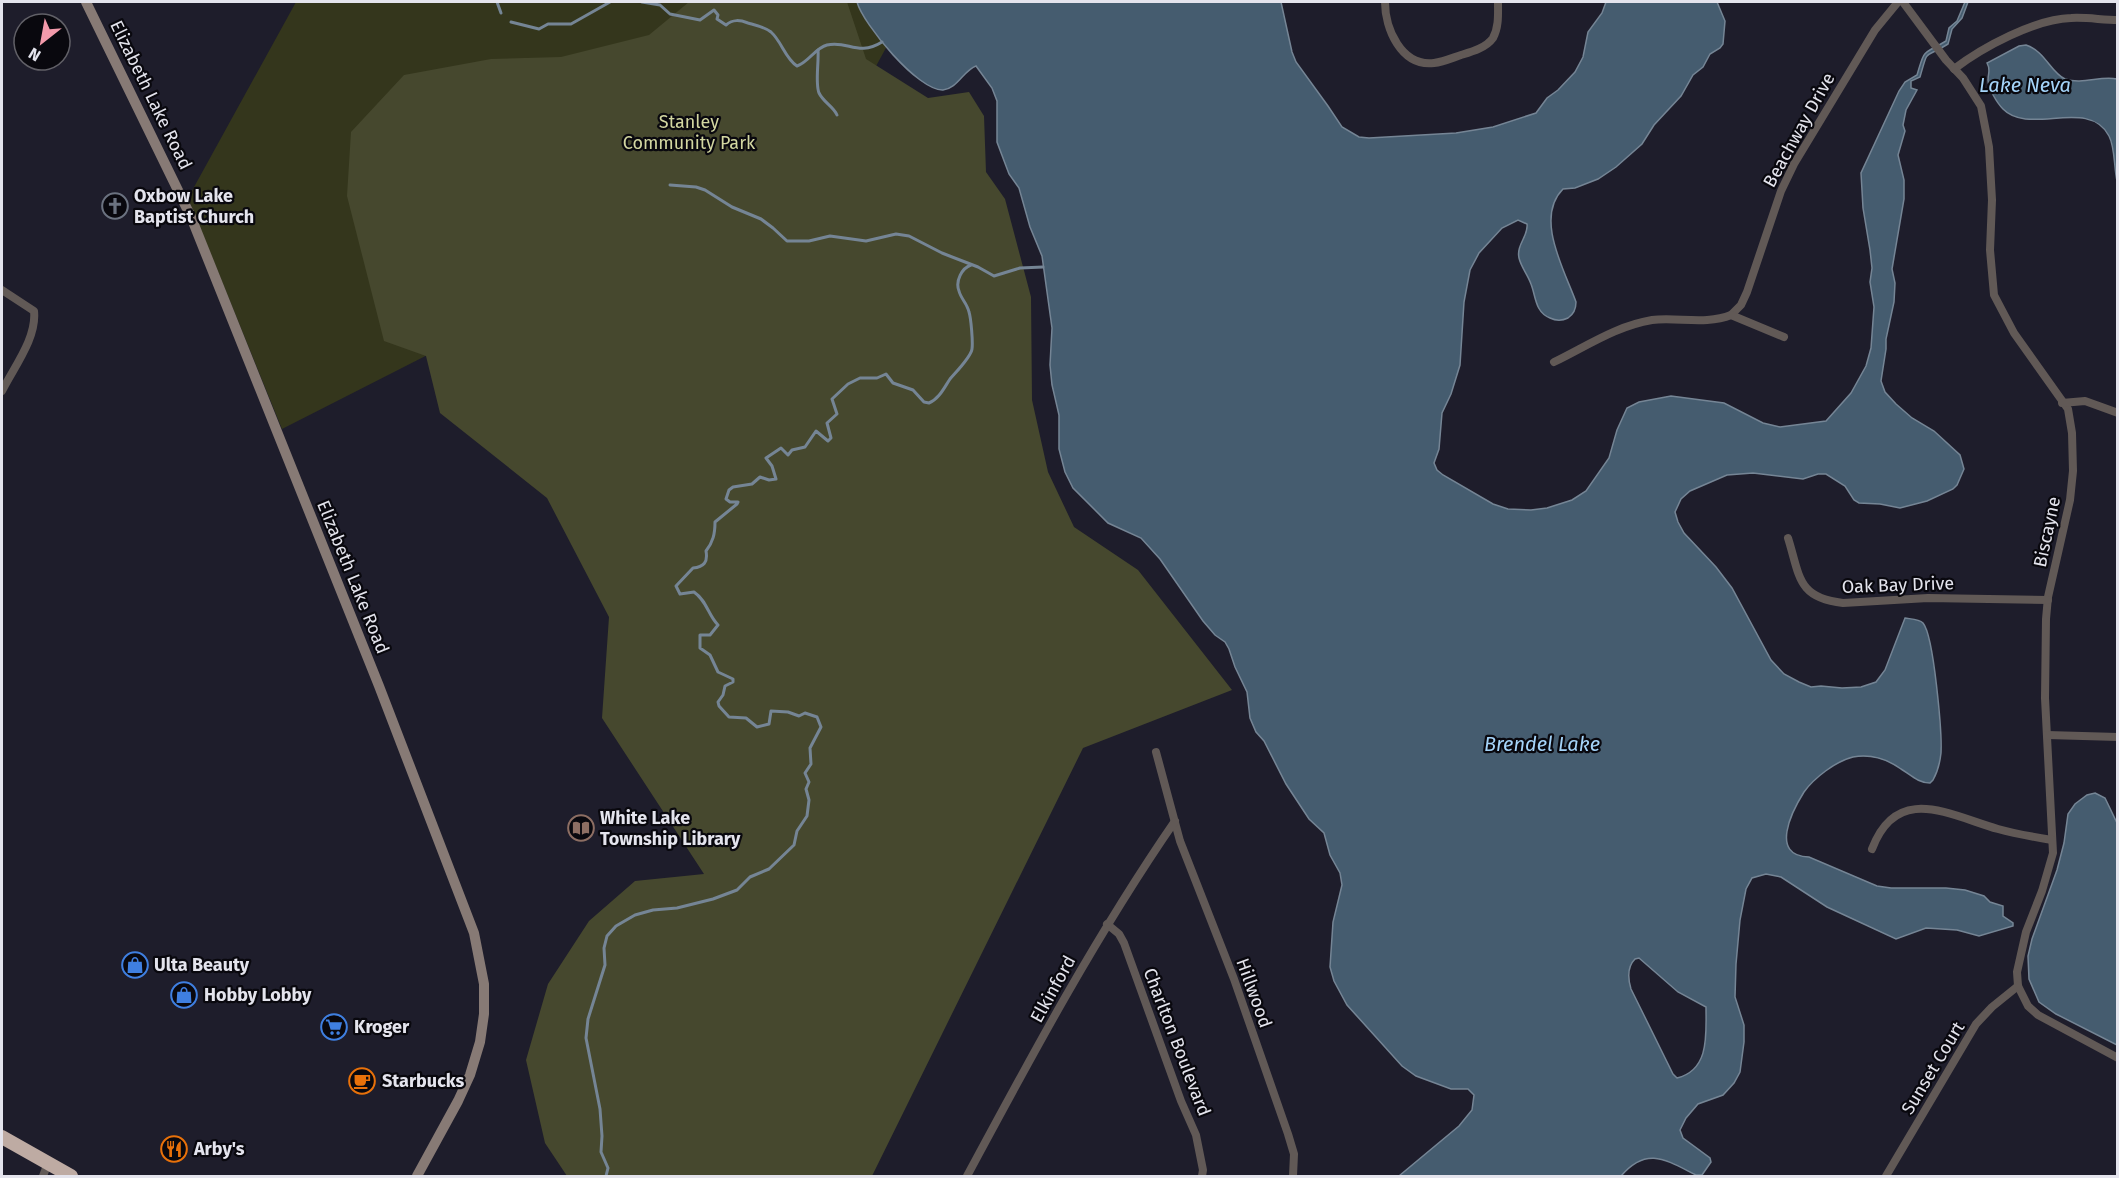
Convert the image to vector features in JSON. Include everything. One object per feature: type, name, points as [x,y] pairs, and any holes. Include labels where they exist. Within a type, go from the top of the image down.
[{"type":"highway","points":[[2,1137],[46,1170],[71,1176]]},
{"type":"street","name":"Elizabeth Lake Road","points":[[86,2],[191,217],[372,668],[474,933],[484,984],[484,1014],[480,1042],[470,1074],[458,1101],[417,1176]]},
{"type":"street","points":[[1385,2],[1385,13],[1394,40],[1401,50],[1418,62],[1432,64],[1477,50],[1492,39],[1498,24],[1498,2]]},
{"type":"street","name":"Beachway Drive","points":[[1731,315],[1747,292],[1780,191],[1794,164],[1870,39],[1898,2]]},
{"type":"street","name":"Biscayne","points":[[1903,2],[1946,60],[1963,78],[1981,106],[1989,147],[1992,200],[1990,250],[1994,295],[2014,333],[2068,409],[2072,433],[2073,471],[2070,501],[2048,600],[2045,663],[2053,853],[2020,954],[2017,972],[2018,986]]},
{"type":"street","points":[[1954,69],[1972,56],[2041,22],[2071,18],[2118,20]]},
{"type":"street","points":[[2,290],[34,310],[36,322],[2,391]]},
{"type":"street","points":[[1554,362],[1623,327],[1654,320],[1712,319],[1731,315],[1784,337]]},
{"type":"street","points":[[2062,403],[2085,401],[2118,413]]},
{"type":"street","name":"Oak Bay Drive","points":[[1788,538],[1806,589],[1819,598],[1831,602],[1928,598],[2048,600]]},
{"type":"street","points":[[2047,735],[2118,737]]},
{"type":"street","name":"Hillwood","points":[[1156,752],[1180,841],[1233,979],[1288,1134],[1294,1154],[1293,1176]]},
{"type":"street","points":[[1872,849],[1884,825],[1900,812],[1918,808],[1944,812],[1999,829],[2052,840]]},
{"type":"street","name":"Elkinford","points":[[967,1176],[1107,924],[1133,881],[1175,821]]},
{"type":"street","name":"Charlton Boulevard","points":[[1107,924],[1119,934],[1135,972],[1177,1090],[1196,1135],[1203,1170],[1202,1176]]},
{"type":"street","points":[[2018,986],[2028,1006],[2038,1015],[2118,1058]]},
{"type":"street","name":"Sunset Court","points":[[1886,1176],[1976,1024],[1992,1007],[2018,986]]},
{"type":"green space","name":"Stanley Community Park","points":[[296,2],[911,2],[742,312],[451,343],[282,429],[188,198]]},
{"type":"green space","points":[[689,2],[847,2],[866,59],[928,98],[969,92],[984,116],[986,172],[1005,199],[1031,297],[1032,400],[1048,472],[1074,527],[1138,570],[1232,690],[1083,748],[872,1176],[567,1176],[545,1143],[526,1060],[548,984],[589,921],[635,881],[704,874],[602,718],[609,617],[547,498],[440,413],[426,356],[384,341],[347,196],[351,132],[404,75],[491,59],[561,57],[649,35]]},
{"type":"water","name":"Brendel Lake","points":[[857,2],[1281,2],[1296,62],[1342,127],[1359,137],[1369,138],[1456,133],[1493,127],[1536,113],[1547,98],[1575,72],[1583,57],[1588,32],[1602,13],[1606,2],[1717,2],[1725,21],[1723,44],[1710,54],[1703,67],[1693,75],[1681,96],[1654,125],[1642,144],[1616,167],[1598,179],[1575,188],[1563,189],[1555,201],[1551,215],[1551,229],[1559,260],[1576,302],[1572,315],[1564,320],[1554,320],[1541,312],[1519,258],[1519,249],[1527,224],[1518,220],[1502,228],[1479,253],[1470,270],[1464,302],[1460,365],[1442,413],[1439,449],[1434,463],[1443,475],[1493,504],[1508,509],[1531,510],[1547,508],[1572,500],[1586,491],[1609,458],[1617,430],[1627,408],[1639,402],[1671,396],[1724,403],[1763,423],[1780,427],[1826,421],[1851,393],[1866,366],[1871,348],[1874,307],[1861,173],[1899,91],[1905,82],[1917,75],[1926,53],[1946,41],[1949,28],[1957,21],[1965,2],[1968,2],[1962,18],[1952,29],[1948,44],[1926,57],[1920,77],[1911,81],[1911,88],[1917,90],[1906,110],[1903,125],[1905,131],[1898,155],[1904,180],[1904,199],[1892,269],[1895,283],[1894,302],[1886,339],[1881,381],[1885,392],[1896,404],[1912,418],[1934,431],[1960,455],[1964,469],[1957,485],[1927,501],[1900,508],[1859,503],[1854,500],[1845,486],[1826,474],[1803,479],[1753,473],[1727,475],[1690,491],[1681,499],[1675,512],[1684,533],[1732,588],[1771,660],[1784,674],[1799,682],[1811,687],[1842,688],[1861,687],[1876,682],[1885,670],[1905,618],[1923,623],[1927,631],[1939,707],[1941,742],[1940,760],[1933,780],[1930,783],[1922,782],[1896,765],[1878,758],[1859,756],[1840,762],[1813,781],[1799,800],[1787,831],[1790,849],[1797,855],[1809,857],[1877,886],[1946,888],[1965,890],[1984,896],[1990,902],[2003,906],[2003,916],[2013,923],[2013,926],[1979,936],[1957,930],[1926,928],[1896,939],[1827,907],[1781,877],[1766,874],[1752,878],[1746,889],[1740,920],[1736,964],[1735,997],[1744,1025],[1740,1072],[1723,1095],[1698,1104],[1686,1118],[1680,1130],[1683,1138],[1710,1158],[1711,1162],[1702,1175],[1696,1175],[1666,1161],[1648,1159],[1639,1161],[1621,1176],[1399,1176],[1459,1126],[1472,1110],[1474,1095],[1468,1089],[1451,1089],[1416,1076],[1402,1066],[1347,1005],[1334,981],[1330,967],[1333,922],[1342,885],[1340,873],[1330,855],[1324,833],[1309,819],[1286,784],[1264,741],[1256,732],[1250,718],[1247,692],[1229,649],[1225,642],[1215,635],[1203,621],[1160,559],[1141,538],[1108,523],[1073,488],[1065,472],[1059,449],[1059,415],[1052,385],[1050,365],[1052,328],[1042,256],[1030,227],[1019,188],[1009,174],[997,142],[997,101],[992,88],[976,66],[948,89],[932,87],[920,80],[893,55],[861,12]],"holes":[[[1639,958],[1678,992],[1706,1007],[1706,1039],[1701,1059],[1688,1074],[1677,1078],[1631,989],[1629,973],[1632,962]]]},
{"type":"water","name":"Lake Neva","points":[[2026,45],[2038,52],[2065,79],[2078,81],[2117,79],[2117,181],[2111,141],[2100,125],[2088,119],[2074,117],[2028,119],[2014,116],[1998,103],[1988,83],[1987,63],[2019,46]]},
{"type":"water","points":[[2095,793],[2105,798],[2117,823],[2117,1045],[2056,1014],[2039,1002],[2029,979],[2028,956],[2032,939],[2057,870],[2068,814],[2075,804],[2087,795]]},
{"type":"waterway","points":[[497,2],[501,13]]},
{"type":"waterway","points":[[511,22],[539,29],[548,24],[571,24],[610,2]]},
{"type":"waterway","points":[[642,2],[660,5],[670,14],[700,20],[714,10],[718,15],[717,19],[726,25],[739,21],[763,27],[775,36],[789,59],[797,66],[827,45],[866,48],[882,42]]},
{"type":"waterway","points":[[818,50],[819,93],[837,115]]},
{"type":"waterway","points":[[670,185],[705,190],[732,207],[761,219],[787,241],[809,241],[830,236],[866,241],[896,234],[909,236],[994,276],[1020,268],[1043,267]]},
{"type":"waterway","points":[[606,1176],[608,1168],[601,1152],[600,1109],[586,1038],[588,1019],[605,965],[604,948],[607,936],[616,926],[635,915],[653,910],[677,908],[737,890],[750,877],[769,869],[794,845],[797,831],[807,816],[809,800],[806,789],[809,782],[805,773],[811,764],[810,748],[821,727],[817,717],[805,713],[799,716],[788,712],[771,711],[769,724],[757,727],[746,718],[729,717],[718,702],[725,686],[733,682],[733,679],[718,672],[710,655],[700,648],[700,635],[710,635],[718,625],[705,604],[694,592],[680,594],[676,586],[693,568],[706,561],[706,551],[713,538],[715,522],[738,502],[730,502],[726,499],[729,490],[733,487],[752,484],[760,477],[769,480],[776,479],[772,466],[766,458],[781,448],[788,455],[792,450],[805,447],[816,431],[828,441],[831,438],[827,423],[837,414],[832,399],[848,384],[860,378],[877,378],[886,374],[893,383],[913,390],[924,402],[929,403],[938,396],[972,349],[970,315],[958,287],[962,272],[971,265]]},
{"type":"place","name":"Oxbow Lake Baptist Church","points":[[115,206]]},
{"type":"place","name":"White Lake Township Library","points":[[581,828]]},
{"type":"place","name":"Ulta Beauty","points":[[135,965]]},
{"type":"place","name":"Hobby Lobby","points":[[184,995]]},
{"type":"place","name":"Kroger","points":[[334,1027]]},
{"type":"place","name":"Starbucks","points":[[362,1081]]},
{"type":"place","name":"Arby's","points":[[174,1149]]}]
